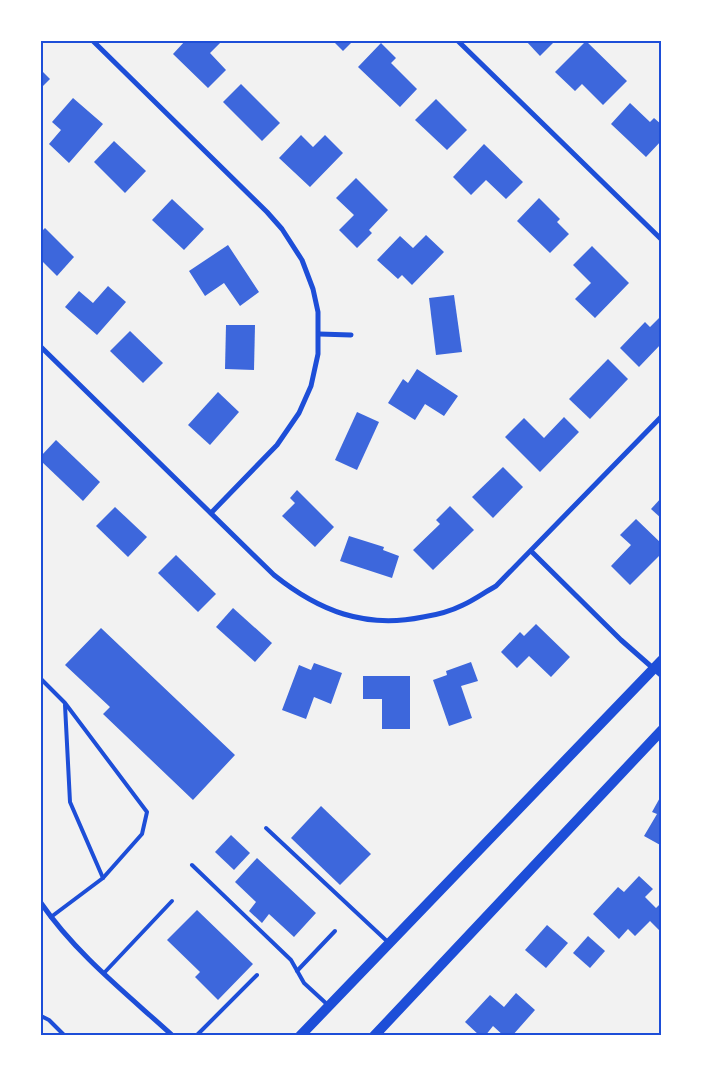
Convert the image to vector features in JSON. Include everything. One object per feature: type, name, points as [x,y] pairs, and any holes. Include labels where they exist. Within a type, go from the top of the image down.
[{"type":"main road","points":[[300,1036],[389,943],[658,672],[662,660]]},
{"type":"main road","points":[[374,1036],[662,730]]},
{"type":"street","points":[[93,41],[267,212],[282,229],[302,260],[313,289],[318,312],[318,354],[311,386],[299,413],[277,445],[211,513]]},
{"type":"street","points":[[458,41],[662,240]]},
{"type":"street","points":[[318,334],[351,334]]},
{"type":"street","points":[[41,347],[274,576],[311,601],[341,614],[373,621],[406,621],[435,615],[462,606],[496,586],[662,416]]},
{"type":"street","points":[[530,551],[621,640],[658,672]]},
{"type":"street","points":[[41,902],[66,935],[104,973],[173,1036]]},
{"type":"lane","points":[[41,679],[65,703],[147,812],[142,834],[103,878],[51,917]]},
{"type":"lane","points":[[65,703],[70,802],[103,878]]},
{"type":"lane","points":[[266,828],[389,943]]},
{"type":"lane","points":[[192,865],[291,960],[304,983],[329,1006]]},
{"type":"lane","points":[[104,973],[172,901]]},
{"type":"lane","points":[[297,971],[335,932]]},
{"type":"lane","points":[[196,1036],[257,975]]},
{"type":"lane","points":[[41,1016],[49,1020],[65,1036]]},
{"type":"building","points":[[185,41],[222,41],[210,53],[226,70],[208,88],[173,54]]},
{"type":"building","points":[[333,41],[353,41],[343,51]]},
{"type":"building","points":[[526,41],[555,41],[540,56]]},
{"type":"building","points":[[586,41],[627,81],[603,105],[582,84],[575,91],[555,72]]},
{"type":"building","points":[[381,43],[396,58],[391,63],[417,89],[400,107],[358,67]]},
{"type":"building","points":[[41,70],[50,79],[41,88]]},
{"type":"building","points":[[241,84],[280,123],[262,141],[223,102]]},
{"type":"building","points":[[73,98],[103,124],[69,163],[49,144],[61,130],[52,122]]},
{"type":"building","points":[[436,99],[467,130],[447,150],[415,120]]},
{"type":"building","points":[[630,103],[650,122],[654,118],[662,125],[662,140],[646,157],[611,124]]},
{"type":"building","points":[[301,135],[313,147],[325,135],[343,153],[310,187],[279,158]]},
{"type":"building","points":[[114,141],[146,171],[125,193],[94,162]]},
{"type":"building","points":[[484,144],[523,182],[506,199],[486,180],[471,195],[453,177]]},
{"type":"building","points":[[356,178],[388,210],[369,230],[372,233],[357,248],[339,230],[354,215],[336,198]]},
{"type":"building","points":[[539,198],[560,219],[557,222],[569,234],[550,253],[517,221]]},
{"type":"building","points":[[172,199],[204,229],[184,250],[152,220]]},
{"type":"building","points":[[45,228],[74,257],[57,276],[41,260],[41,232]]},
{"type":"building","points":[[426,235],[444,252],[412,285],[402,275],[398,279],[377,260],[400,236],[413,248]]},
{"type":"building","points":[[228,245],[259,292],[240,306],[224,283],[205,296],[189,271]]},
{"type":"building","points":[[592,246],[629,283],[595,318],[575,299],[591,283],[573,265]]},
{"type":"building","points":[[108,286],[126,302],[97,335],[65,307],[79,291],[93,303]]},
{"type":"building","points":[[454,295],[462,352],[436,355],[429,298]]},
{"type":"building","points":[[662,315],[662,343],[639,367],[620,348],[645,322],[650,327]]},
{"type":"building","points":[[226,325],[255,325],[254,370],[225,369]]},
{"type":"building","points":[[130,331],[163,363],[143,383],[110,351]]},
{"type":"building","points":[[608,359],[628,379],[590,419],[569,399]]},
{"type":"building","points":[[417,369],[458,396],[444,416],[425,404],[415,420],[388,403],[403,379],[408,383]]},
{"type":"building","points":[[218,392],[239,412],[210,445],[188,425]]},
{"type":"building","points":[[357,412],[379,422],[357,470],[335,460]]},
{"type":"building","points":[[564,417],[579,432],[540,472],[505,437],[524,418],[544,438]]},
{"type":"building","points":[[56,440],[100,482],[83,501],[41,461],[41,456]]},
{"type":"building","points":[[503,467],[523,487],[493,518],[472,497]]},
{"type":"building","points":[[297,490],[334,527],[315,547],[282,516],[295,503],[290,498]]},
{"type":"building","points":[[662,497],[662,519],[651,509]]},
{"type":"building","points":[[450,506],[474,530],[433,570],[413,550],[440,524],[436,520]]},
{"type":"building","points":[[115,507],[147,537],[128,557],[96,526]]},
{"type":"building","points":[[636,519],[662,544],[662,553],[630,585],[611,566],[631,545],[620,535]]},
{"type":"building","points":[[349,536],[384,547],[383,550],[399,556],[392,578],[340,561]]},
{"type":"building","points":[[176,555],[216,594],[198,612],[158,573]]},
{"type":"building","points":[[233,608],[272,643],[255,662],[216,627]]},
{"type":"building","points":[[536,624],[570,657],[551,677],[529,656],[517,668],[501,652],[520,632],[524,636]]},
{"type":"building","points":[[101,628],[235,755],[193,800],[103,714],[110,707],[65,665]]},
{"type":"building","points":[[471,662],[478,681],[461,686],[472,718],[449,726],[433,680],[447,675],[446,671]]},
{"type":"building","points":[[314,663],[342,673],[331,704],[314,697],[306,719],[282,710],[299,665],[311,670]]},
{"type":"building","points":[[363,676],[410,676],[410,729],[382,729],[382,699],[363,699]]},
{"type":"building","points":[[662,794],[662,846],[644,836],[657,814],[652,812]]},
{"type":"building","points":[[321,806],[371,854],[340,885],[291,838]]},
{"type":"building","points":[[231,835],[250,853],[234,870],[215,852]]},
{"type":"building","points":[[257,858],[316,913],[294,937],[269,914],[262,923],[249,911],[256,902],[235,882]]},
{"type":"building","points":[[639,876],[653,889],[645,897],[656,908],[662,902],[662,933],[650,921],[635,936],[628,929],[619,939],[593,914],[618,887],[624,892]]},
{"type":"building","points":[[197,910],[253,964],[218,1000],[195,977],[200,972],[167,940]]},
{"type":"building","points":[[547,925],[568,943],[546,968],[525,950]]},
{"type":"building","points":[[588,936],[605,951],[590,968],[573,953]]},
{"type":"building","points":[[516,993],[535,1010],[512,1036],[504,1036],[493,1026],[485,1036],[480,1036],[465,1022],[490,995],[504,1007]]}]
